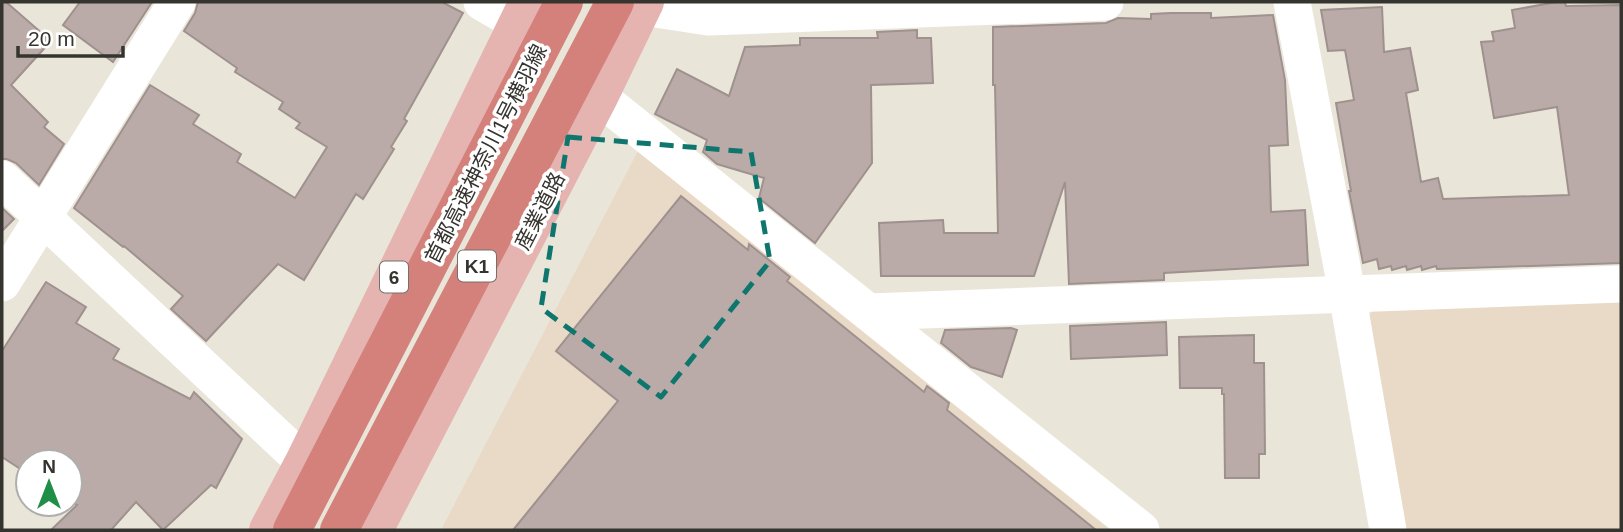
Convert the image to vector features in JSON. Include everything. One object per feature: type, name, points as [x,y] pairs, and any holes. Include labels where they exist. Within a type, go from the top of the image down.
[{"type":"highway","name":"首都高速神奈川1号横羽線","points":[[292,530],[564,2]]},
{"type":"highway","name":"首都高速神奈川1号横羽線","points":[[339,530],[634,3]]},
{"type":"main road","name":"産業道路","points":[[374,530],[599,97],[634,3]]},
{"type":"main road","name":"6","points":[[268,530],[304,462],[523,12]]},
{"type":"street","points":[[2,283],[177,2]]},
{"type":"street","points":[[482,2],[523,12]]},
{"type":"street","points":[[634,3],[708,17],[1105,2]]},
{"type":"street","points":[[1292,2],[1388,530]]},
{"type":"street","points":[[599,97],[1141,530]]},
{"type":"street","points":[[2,179],[304,462]]},
{"type":"street","points":[[869,312],[1621,284]]},
{"type":"highlighted area","points":[[568,137],[751,152],[770,261],[661,397],[541,308]]},
{"type":"shaded area","points":[[638,151],[1110,530],[441,530]]},
{"type":"shaded area","points":[[1621,302],[1621,530],[1403,530],[1367,320],[1375,307]]},
{"type":"building","points":[[2,2],[6,2],[51,41],[11,85],[48,122],[44,127],[64,144],[39,185],[16,163],[2,159]]},
{"type":"building","points":[[80,2],[152,2],[113,62],[63,25]]},
{"type":"building","points":[[198,2],[442,2],[463,13],[404,119],[407,121],[391,147],[394,149],[363,199],[356,194],[304,280],[278,264],[206,341],[171,309],[183,296],[74,208],[150,85],[199,115],[193,124],[241,154],[237,162],[295,198],[327,147],[296,128],[300,123],[279,109],[283,102],[235,72],[237,68],[184,31]]},
{"type":"building","points":[[1565,2],[1566,6],[1621,5],[1621,263],[1437,269],[1436,266],[1422,270],[1421,266],[1407,270],[1406,266],[1392,270],[1391,266],[1379,269],[1377,259],[1363,263],[1336,103],[1354,100],[1345,50],[1328,51],[1321,10],[1382,7],[1384,52],[1410,48],[1418,90],[1406,93],[1421,182],[1438,178],[1443,199],[1569,195],[1557,107],[1494,118],[1481,42],[1494,41],[1492,32],[1515,28],[1512,10]]},
{"type":"building","points":[[1211,13],[1211,18],[1273,15],[1285,80],[1288,145],[1269,146],[1271,212],[1305,210],[1308,265],[1164,273],[1164,280],[1069,284],[1065,182],[1034,276],[881,276],[879,223],[943,220],[944,233],[998,233],[993,27],[1106,23],[1118,18],[1151,19],[1151,14]]},
{"type":"building","points":[[917,30],[917,38],[931,38],[933,83],[871,85],[872,163],[815,243],[759,198],[764,178],[717,164],[703,152],[707,140],[655,114],[677,69],[729,96],[745,47],[800,45],[800,38],[878,38],[877,32]]},
{"type":"building","points":[[681,196],[748,250],[749,244],[790,277],[787,281],[924,392],[927,386],[949,403],[947,410],[1096,530],[513,530],[618,401],[556,351]]},
{"type":"building","points":[[2,208],[14,219],[2,231]]},
{"type":"building","points":[[46,282],[86,307],[76,323],[119,349],[113,359],[190,399],[194,392],[242,439],[216,488],[211,485],[163,530],[136,502],[111,530],[51,530],[63,518],[84,518],[84,448],[14,448],[14,465],[2,457],[2,351]]},
{"type":"building","points":[[1166,322],[1167,355],[1071,359],[1070,326]]},
{"type":"building","points":[[945,330],[1017,330],[1002,377],[971,367],[941,343]]},
{"type":"building","points":[[1254,335],[1254,363],[1264,363],[1265,454],[1259,454],[1259,478],[1225,478],[1224,394],[1222,388],[1180,388],[1179,337]]}]
